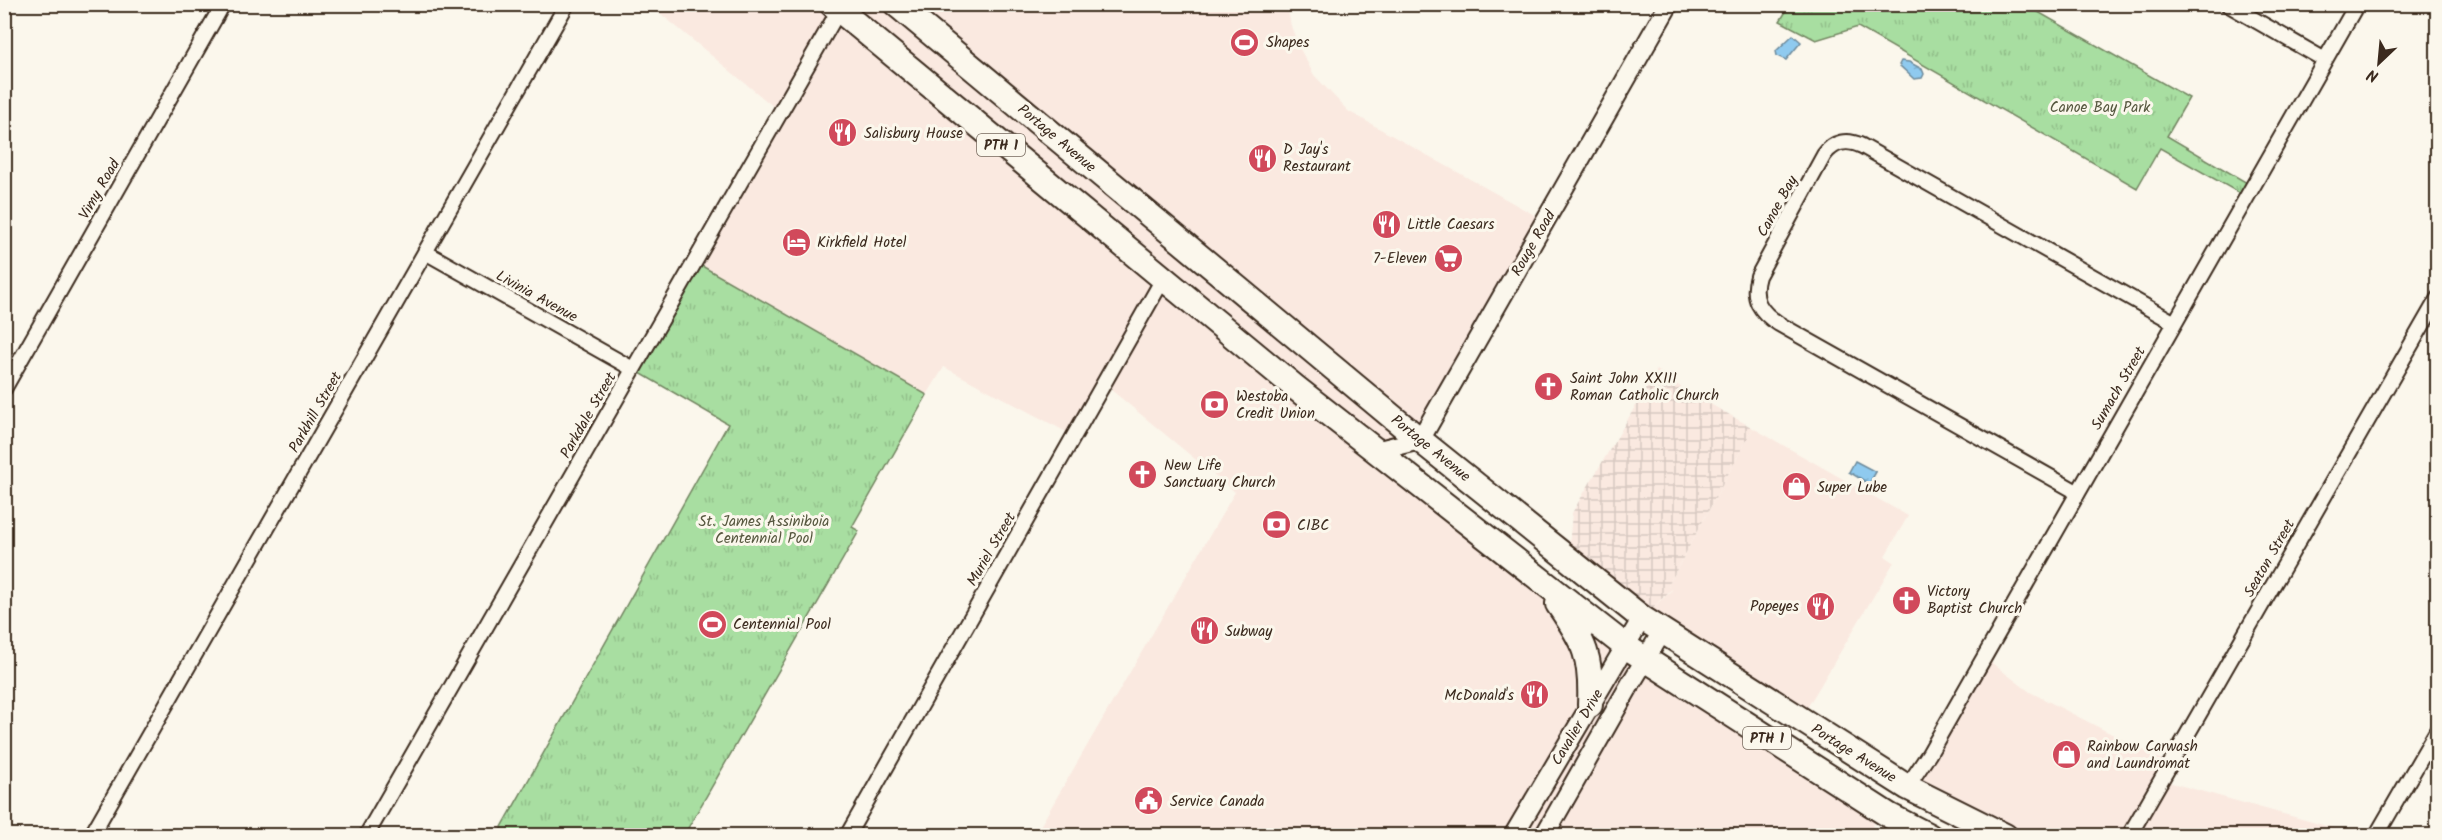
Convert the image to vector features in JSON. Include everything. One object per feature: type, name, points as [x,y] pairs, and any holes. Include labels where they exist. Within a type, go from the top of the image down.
[{"type":"highway","name":"Portage Avenue","points":[[896,4],[1420,440],[1642,618],[1907,787],[2005,836]]},
{"type":"highway","name":"PTH 1","points":[[836,7],[1375,452],[1625,646],[1890,816],[1929,836]]},
{"type":"highway","points":[[1397,469],[1457,470]]},
{"type":"highway","points":[[1545,584],[1579,633],[1592,674],[1590,705]]},
{"type":"street","name":"Vimy Road","points":[[4,389],[222,4]]},
{"type":"street","name":"Parkhill Street","points":[[91,836],[567,4]]},
{"type":"street","name":"Rouge Road","points":[[1420,440],[1669,4]]},
{"type":"street","points":[[2227,4],[2325,60]]},
{"type":"street","name":"Sumach Street","points":[[1907,787],[1929,754],[2357,4]]},
{"type":"street","name":"Parkdale Street","points":[[366,836],[633,369],[836,7]]},
{"type":"street","name":"Canoe Bay","points":[[2077,492],[1779,324],[1761,310],[1755,297],[1760,270],[1824,154],[1829,147],[1840,142],[1862,146],[2175,323]]},
{"type":"street","name":"Livinia Avenue","points":[[425,252],[633,369]]},
{"type":"street","name":"Muriel Street","points":[[847,836],[1163,279]]},
{"type":"street","name":"Seaton Street","points":[[2129,836],[2438,298]]},
{"type":"street","points":[[1375,452],[1420,440]]},
{"type":"street","name":"Cavalier Drive","points":[[1513,836],[1642,618]]},
{"type":"street","name":"Cavalier Drive","points":[[1544,836],[1662,632]]},
{"type":"street","points":[[2376,836],[2438,729]]},
{"type":"shaded area","points":[[650,5],[1287,5],[1291,26],[1299,47],[1314,75],[1348,111],[1545,221],[1420,440],[1376,451],[1545,584],[1882,811],[1866,836],[1035,835],[1235,492],[1104,384],[1074,436],[944,367],[927,395],[695,262],[780,112]]},
{"type":"shaded area","points":[[1657,370],[1682,388],[1753,428],[1668,586],[1672,589],[1642,618],[1568,558],[1572,513]]},
{"type":"shaded area","points":[[1753,428],[1908,516],[1885,556],[1894,562],[1801,718],[1643,617],[1672,590],[1668,586]]},
{"type":"shaded area","points":[[1984,657],[2030,692],[2170,764],[2161,780],[2359,835],[2005,835],[1907,787]]},
{"type":"green space","name":"Canoe Bay Park","points":[[1790,5],[2026,5],[2189,98],[2167,136],[2254,187],[2248,198],[2160,148],[2137,188],[1858,27],[1816,40],[1780,21]]},
{"type":"green space","name":"St. James Assiniboia Centennial Pool","points":[[695,262],[927,395],[852,527],[859,531],[684,835],[497,836],[728,424],[633,369]]},
{"type":"water","points":[[1793,35],[1801,42],[1786,60],[1777,56],[1776,51]]},
{"type":"water","points":[[1901,61],[1909,62],[1922,69],[1924,74],[1922,78],[1914,79],[1899,65]]},
{"type":"water","points":[[1855,461],[1876,472],[1869,484],[1849,472]]},
{"type":"place","name":"Shapes","points":[[1245,42]]},
{"type":"place","name":"Salisbury House","points":[[843,133]]},
{"type":"place","name":"D Jay's Restaurant","points":[[1262,158]]},
{"type":"place","name":"Little Caesars","points":[[1386,224]]},
{"type":"place","name":"Kirkfield Hotel","points":[[796,242]]},
{"type":"place","name":"7-Eleven","points":[[1448,258]]},
{"type":"place","name":"Saint John XXIII Roman Catholic Church","points":[[1549,387]]},
{"type":"place","name":"Westoba Credit Union","points":[[1215,405]]},
{"type":"place","name":"New Life Sanctuary Church","points":[[1143,474]]},
{"type":"place","name":"Super Lube","points":[[1796,487]]},
{"type":"place","name":"CIBC","points":[[1276,525]]},
{"type":"place","name":"Victory Baptist Church","points":[[1906,600]]},
{"type":"place","name":"Popeyes","points":[[1820,606]]},
{"type":"place","name":"Centennial Pool","points":[[712,624]]},
{"type":"place","name":"Subway","points":[[1204,631]]},
{"type":"place","name":"McDonald's","points":[[1535,695]]},
{"type":"place","name":"Rainbow Carwash and Laundromat","points":[[2066,755]]},
{"type":"place","name":"Service Canada","points":[[1149,801]]}]
